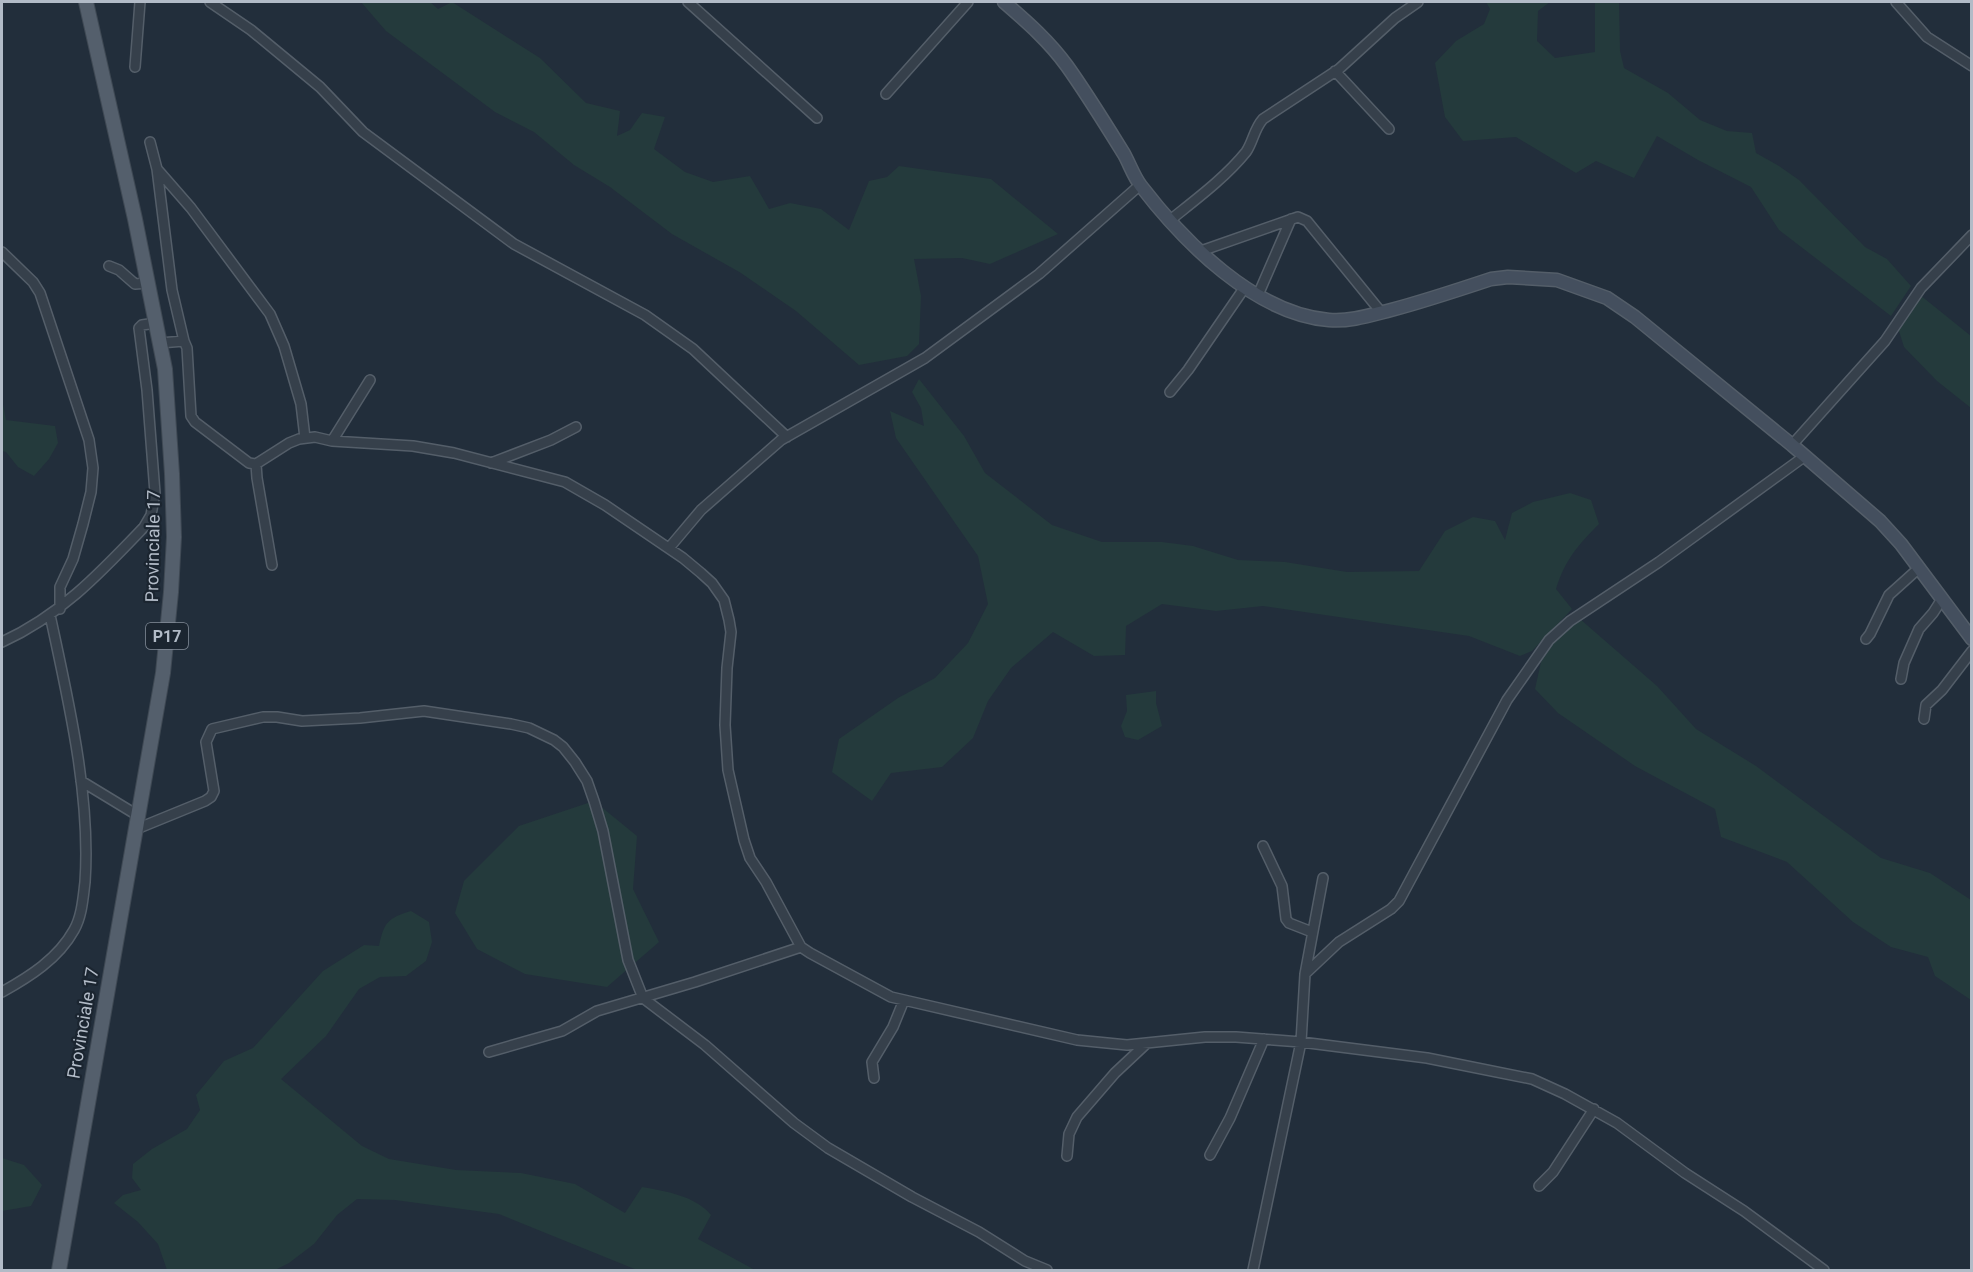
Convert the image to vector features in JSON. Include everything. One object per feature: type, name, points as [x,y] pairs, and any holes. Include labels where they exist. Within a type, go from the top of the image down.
[{"type":"main road","name":"Provinciale 17","points":[[59,1270],[163,674],[171,592],[173,526],[165,369],[86,2]]},
{"type":"street","points":[[135,67],[140,2]]},
{"type":"street","points":[[210,2],[251,30],[320,87],[363,132],[514,244],[645,315],[693,349],[787,437]]},
{"type":"street","points":[[688,2],[783,85],[817,118]]},
{"type":"street","points":[[886,94],[968,2]]},
{"type":"street","points":[[1004,2],[1046,39],[1068,68],[1140,185],[1169,221],[1245,287],[1275,306],[1298,315],[1330,320],[1358,318],[1491,279],[1508,277],[1557,280],[1607,298],[1635,317],[1856,498],[1880,521],[1919,568],[1971,639]]},
{"type":"street","points":[[1169,221],[1198,198],[1246,151],[1254,138],[1257,125],[1263,119],[1335,71],[1395,18],[1419,2]]},
{"type":"street","points":[[1896,2],[1927,37],[1971,66]]},
{"type":"street","points":[[1335,71],[1389,129]]},
{"type":"street","points":[[150,142],[158,169],[172,290],[187,348],[191,416],[195,422],[242,459],[256,464]]},
{"type":"street","points":[[158,169],[191,208],[270,314],[284,346],[301,404],[305,438]]},
{"type":"street","points":[[669,548],[701,510],[747,468],[787,437],[925,358],[1039,274],[1140,185]]},
{"type":"street","points":[[1201,251],[1298,217],[1307,221],[1381,312]]},
{"type":"street","points":[[1258,295],[1291,219]]},
{"type":"street","points":[[1792,445],[1885,341],[1921,288],[1971,235]]},
{"type":"street","points":[[2,252],[33,282],[40,294],[89,440],[93,468],[91,492],[73,559],[60,587],[60,609]]},
{"type":"street","points":[[109,266],[119,270],[135,284],[148,283]]},
{"type":"street","points":[[1170,392],[1188,370],[1245,287]]},
{"type":"street","points":[[2,642],[60,609],[105,568],[144,527],[151,516],[154,493],[140,328],[142,325],[156,323]]},
{"type":"street","points":[[160,343],[184,341]]},
{"type":"street","points":[[332,441],[370,380]]},
{"type":"street","points":[[149,428],[168,422]]},
{"type":"street","points":[[491,464],[551,440],[576,427]]},
{"type":"street","points":[[256,464],[289,443],[315,437],[332,441],[413,446],[454,453],[565,482],[605,505],[669,548],[707,578],[724,600],[731,632],[725,725],[728,770],[750,858],[766,882],[801,946],[891,997],[1077,1040],[1127,1045],[1205,1037],[1264,1039],[1415,1056],[1509,1073],[1539,1082],[1594,1109],[1735,1205],[1824,1270]]},
{"type":"street","points":[[1305,974],[1339,942],[1385,914],[1398,901],[1507,700],[1549,640],[1570,621],[1659,562],[1805,456]]},
{"type":"street","points":[[256,464],[272,565]]},
{"type":"street","points":[[1866,639],[1888,595],[1919,568]]},
{"type":"street","points":[[1901,679],[1904,663],[1919,629],[1942,599]]},
{"type":"street","points":[[2,992],[21,981],[52,957],[67,941],[79,918],[84,890],[86,824],[81,781],[50,615]]},
{"type":"street","points":[[1924,718],[1926,705],[1942,690],[1971,651]]},
{"type":"street","points":[[134,830],[211,797],[214,791],[206,742],[212,729],[220,726],[262,717],[302,721],[424,711],[529,728],[543,733],[563,747],[587,781],[603,831],[628,960],[636,986],[643,998],[653,1008],[705,1045],[787,1117],[828,1148],[912,1197],[979,1232],[1025,1261],[1047,1270]]},
{"type":"street","points":[[81,781],[137,815]]},
{"type":"street","points":[[1263,846],[1282,886],[1286,919],[1312,932]]},
{"type":"street","points":[[1252,1270],[1301,1042],[1305,974],[1323,878]]},
{"type":"street","points":[[489,1052],[562,1030],[597,1011],[801,946]]},
{"type":"street","points":[[874,1078],[872,1062],[893,1027],[904,1000]]},
{"type":"street","points":[[1210,1155],[1230,1118],[1264,1039]]},
{"type":"street","points":[[1067,1156],[1069,1134],[1077,1117],[1115,1073],[1147,1043]]},
{"type":"street","points":[[1539,1186],[1553,1172],[1594,1109]]},
{"type":"green space","points":[[361,2],[430,2],[438,9],[452,2],[540,58],[586,103],[620,111],[617,136],[630,130],[642,113],[665,117],[654,149],[685,172],[713,182],[750,176],[769,209],[790,203],[821,209],[849,230],[869,181],[887,177],[899,166],[991,179],[1058,234],[990,264],[962,258],[914,259],[921,296],[919,344],[907,356],[859,365],[796,311],[741,273],[672,234],[610,187],[574,165],[534,132],[495,112],[386,31]]},
{"type":"green space","points":[[1486,2],[1550,2],[1538,11],[1537,41],[1555,58],[1595,52],[1595,2],[1619,2],[1620,51],[1624,68],[1668,93],[1700,120],[1727,131],[1752,133],[1756,153],[1799,180],[1865,247],[1887,259],[1911,286],[1891,316],[1779,230],[1751,187],[1657,136],[1634,178],[1596,161],[1576,173],[1516,137],[1463,141],[1445,117],[1435,63],[1456,41],[1484,24],[1490,9]]},
{"type":"green space","points":[[1920,295],[1971,336],[1971,408],[1937,381],[1904,347],[1898,328]]},
{"type":"green space","points":[[919,379],[964,436],[985,473],[1052,525],[1102,542],[1162,542],[1193,546],[1238,560],[1285,562],[1347,572],[1419,571],[1445,531],[1473,517],[1495,521],[1505,540],[1512,513],[1533,502],[1570,493],[1591,500],[1599,524],[1573,553],[1556,589],[1572,609],[1532,651],[1520,656],[1469,636],[1263,606],[1216,611],[1162,604],[1126,626],[1125,655],[1094,656],[1053,632],[1011,668],[988,701],[973,738],[942,767],[891,773],[872,801],[832,772],[839,739],[898,698],[935,678],[968,643],[988,604],[978,556],[896,438],[890,411],[924,426],[921,408],[912,392]]},
{"type":"green space","points":[[2,399],[6,420],[55,426],[58,443],[49,459],[34,476],[18,467],[6,452],[2,451]]},
{"type":"green space","points":[[1580,619],[1657,686],[1696,729],[1756,766],[1881,858],[1930,873],[1971,900],[1971,1000],[1935,976],[1928,957],[1891,947],[1853,922],[1787,862],[1721,837],[1715,809],[1635,766],[1558,713],[1535,689],[1541,662],[1556,639]]},
{"type":"green space","points":[[1156,691],[1156,703],[1162,726],[1138,740],[1125,737],[1121,726],[1127,711],[1126,695]]},
{"type":"green space","points":[[594,801],[637,836],[633,889],[659,942],[607,987],[525,974],[477,949],[455,913],[464,881],[519,826]]},
{"type":"green space","points":[[411,911],[429,922],[432,942],[426,961],[406,976],[380,977],[359,989],[326,1036],[281,1079],[362,1146],[389,1159],[456,1170],[521,1173],[575,1184],[625,1213],[642,1187],[689,1199],[711,1215],[698,1239],[755,1270],[637,1270],[499,1214],[395,1200],[357,1199],[337,1215],[314,1244],[289,1263],[275,1270],[167,1270],[158,1244],[138,1222],[114,1203],[123,1195],[141,1190],[132,1178],[133,1164],[152,1149],[187,1129],[200,1110],[196,1095],[224,1061],[253,1048],[323,971],[364,945],[379,946],[388,922]]},
{"type":"green space","points":[[2,1158],[24,1165],[42,1185],[31,1206],[2,1211]]}]
